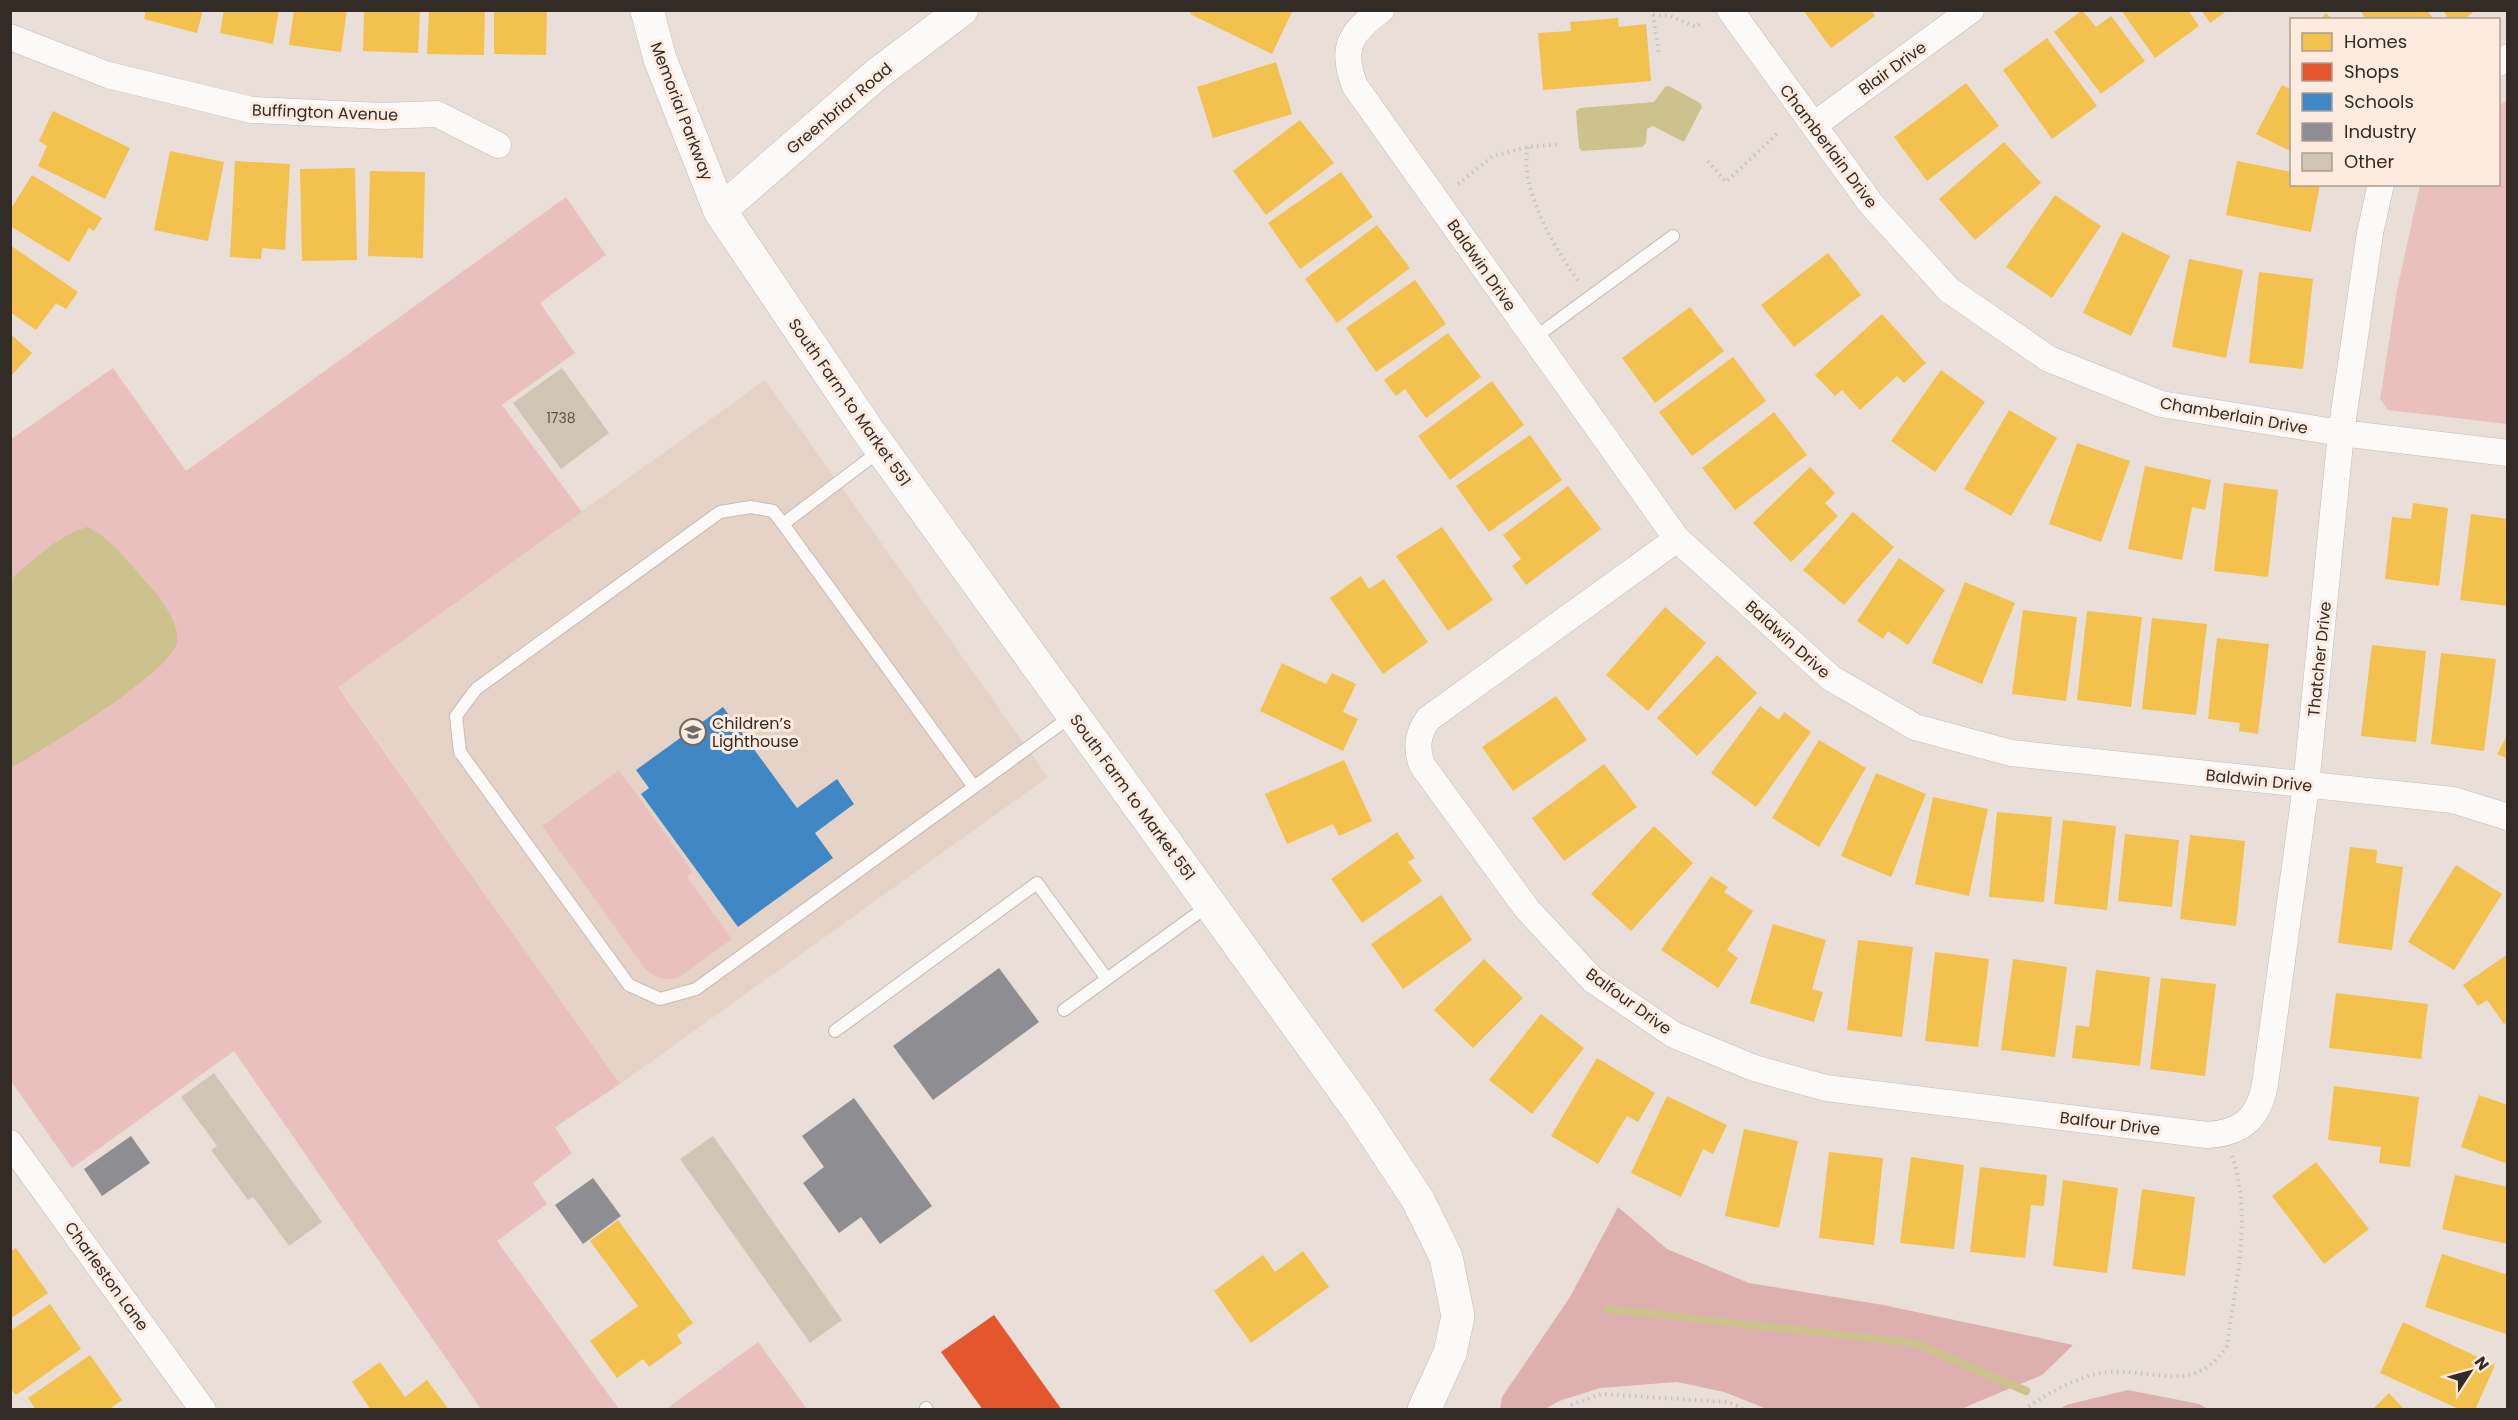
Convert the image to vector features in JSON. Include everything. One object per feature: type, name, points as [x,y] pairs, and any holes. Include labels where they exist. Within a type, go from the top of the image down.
[{"type":"main road","name":"Memorial Parkway","points":[[647,10],[660,59],[720,211]]},
{"type":"main road","name":"South Farm to Market 551","points":[[720,211],[882,449],[1366,1122],[1418,1200],[1446,1257],[1458,1316],[1450,1353],[1424,1410]]},
{"type":"street","name":"Greenbriar Road","points":[[720,211],[877,74],[962,10]]},
{"type":"street","name":"Baldwin Drive","points":[[1381,10],[1359,27],[1351,41],[1348,56],[1349,72],[1355,86],[1677,539],[1831,678],[1915,727],[2011,753],[2453,800],[2508,817]]},
{"type":"street","name":"Chamberlain Drive","points":[[1730,10],[1871,204],[1949,290],[2049,359],[2161,404],[2341,433],[2508,453]]},
{"type":"street","name":"Blair Drive","points":[[1814,125],[1971,10]]},
{"type":"street","name":"Buffington Avenue","points":[[13,45],[108,75],[252,110],[382,116],[437,114],[498,145]]},
{"type":"street","name":"Thatcher Drive","points":[[2233,1130],[2253,1115],[2262,1101],[2265,1084],[2306,786],[2341,433],[2370,233],[2381,186]]},
{"type":"street","name":"Balfour Drive","points":[[1677,539],[1437,712],[1428,719],[1421,730],[1418,754],[1422,765],[1527,909],[1593,980],[1674,1035],[1754,1068],[1826,1088],[2207,1135],[2233,1130]]},
{"type":"street","name":"Charleston Lane","points":[[10,1143],[203,1410]]},
{"type":"lane","points":[[1534,338],[1673,236]]},
{"type":"lane","points":[[783,524],[882,449]]},
{"type":"lane","points":[[974,787],[783,524],[772,511],[750,507],[720,512],[476,689],[456,716],[460,752],[474,772],[629,985],[660,999],[696,989],[974,787],[1073,715]]},
{"type":"lane","points":[[835,1031],[1037,883],[1107,979]]},
{"type":"lane","points":[[1064,1010],[1210,904]]},
{"type":"path","points":[[1513,10],[1521,10]]},
{"type":"path","points":[[1659,55],[1651,13],[1670,16],[1691,26],[1696,27],[1700,24]]},
{"type":"path","points":[[1707,161],[1725,182],[1779,132]]},
{"type":"path","points":[[1456,185],[1493,156],[1528,147],[1560,144]]},
{"type":"path","points":[[1528,147],[1525,158],[1530,185],[1550,238],[1561,258],[1590,297]]},
{"type":"path","points":[[2024,1410],[2071,1383],[2107,1372],[2187,1376],[2204,1371],[2217,1360],[2227,1346],[2243,1219],[2235,1166],[2233,1130]]},
{"type":"path","points":[[1571,1405],[1601,1394],[1728,1402],[1746,1410]]},
{"type":"shaded area","points":[[1669,86],[1700,103],[1702,107],[1684,142],[1653,126],[1647,129],[1646,143],[1642,147],[1582,151],[1579,148],[1576,111],[1580,108],[1654,102],[1665,87]]},
{"type":"shaded area","points":[[2507,100],[2507,424],[2388,410],[2380,399],[2397,290],[2420,186],[2500,186],[2500,105]]},
{"type":"shaded area","points":[[566,197],[606,255],[540,303],[575,353],[502,405],[582,512],[338,687],[620,1084],[555,1127],[572,1153],[533,1183],[547,1204],[497,1241],[619,1409],[481,1409],[234,1051],[72,1168],[11,1081],[10,440],[113,368],[186,471]]},
{"type":"shaded area","name":"Children’s Lighthouse","points":[[765,380],[1048,777],[620,1084],[338,686]]},
{"type":"shaded area","points":[[87,527],[112,544],[157,595],[176,627],[177,643],[169,656],[152,673],[129,691],[49,746],[11,768],[11,579],[56,542]]},
{"type":"shaded area","points":[[619,770],[693,872],[687,877],[732,939],[678,978],[660,978],[645,969],[542,826]]},
{"type":"shaded area","points":[[1618,1207],[1667,1249],[1749,1283],[1883,1305],[2073,1345],[2042,1375],[1961,1409],[1767,1409],[1724,1392],[1677,1382],[1600,1388],[1559,1401],[1545,1409],[1500,1409],[1502,1397],[1570,1297]]},
{"type":"shaded area","points":[[758,1342],[807,1409],[666,1409]]},
{"type":"shaded area","points":[[2128,1390],[2199,1404],[2208,1409],[2060,1409],[2066,1405]]},
{"type":"building: Homes","points":[[146,10],[203,10],[197,33],[144,19]]},
{"type":"building: Homes","points":[[224,10],[279,10],[273,44],[220,33]]},
{"type":"building: Homes","points":[[294,10],[347,10],[341,52],[289,45]]},
{"type":"building: Homes","points":[[364,10],[420,10],[418,53],[363,51]]},
{"type":"building: Homes","points":[[429,10],[485,10],[484,55],[427,54]]},
{"type":"building: Homes","points":[[494,10],[547,10],[546,55],[494,54]]},
{"type":"building: Homes","points":[[1192,10],[1293,10],[1272,54],[1190,14]]},
{"type":"building: Homes","points":[[1803,10],[1871,10],[1875,16],[1831,48]]},
{"type":"building: Homes","points":[[2082,10],[2096,27],[2111,16],[2145,61],[2101,94],[2054,32]]},
{"type":"building: Homes","points":[[2121,10],[2188,10],[2199,26],[2155,58]]},
{"type":"building: Homes","points":[[2201,10],[2228,10],[2210,23]]},
{"type":"building: Homes","points":[[2360,10],[2427,10],[2433,18],[2365,18]]},
{"type":"building: Homes","points":[[2443,10],[2476,10],[2466,18],[2448,18]]},
{"type":"building: Homes","points":[[2326,13],[2331,18],[2322,18]]},
{"type":"building: Homes","points":[[1618,18],[1619,27],[1646,24],[1651,81],[1543,90],[1538,33],[1571,31],[1570,22]]},
{"type":"building: Homes","points":[[2047,38],[2097,106],[2052,139],[2003,70]]},
{"type":"building: Homes","points":[[1276,62],[1292,114],[1213,138],[1197,87]]},
{"type":"building: Homes","points":[[1966,83],[1999,126],[1927,181],[1894,137]]},
{"type":"building: Homes","points":[[2282,85],[2290,89],[2290,151],[2256,134]]},
{"type":"building: Homes","points":[[53,111],[130,148],[105,199],[38,166],[47,146],[39,141]]},
{"type":"building: Homes","points":[[1300,120],[1334,163],[1266,215],[1233,171]]},
{"type":"building: Homes","points":[[2004,142],[2041,183],[1975,240],[1939,199]]},
{"type":"building: Homes","points":[[170,151],[224,162],[208,241],[154,230]]},
{"type":"building: Homes","points":[[235,161],[290,164],[285,250],[262,248],[261,259],[230,257]]},
{"type":"building: Homes","points":[[2237,161],[2290,172],[2290,186],[2320,186],[2311,232],[2226,215]]},
{"type":"building: Homes","points":[[355,168],[357,260],[302,261],[300,169]]},
{"type":"building: Homes","points":[[370,171],[425,172],[423,258],[368,256]]},
{"type":"building: Homes","points":[[1341,172],[1373,217],[1300,269],[1268,223]]},
{"type":"building: Homes","points":[[32,175],[102,218],[94,231],[89,228],[69,262],[10,226],[10,210]]},
{"type":"building: Homes","points":[[2055,195],[2101,226],[2052,298],[2006,267]]},
{"type":"building: Homes","points":[[1377,225],[1410,268],[1337,323],[1305,279]]},
{"type":"building: Homes","points":[[2122,232],[2170,256],[2131,336],[2083,313]]},
{"type":"building: Homes","points":[[10,245],[78,292],[66,309],[56,303],[36,330],[10,312]]},
{"type":"building: Homes","points":[[1828,253],[1861,295],[1794,347],[1761,305]]},
{"type":"building: Homes","points":[[2189,259],[2243,270],[2226,358],[2172,347]]},
{"type":"building: Homes","points":[[2259,272],[2313,279],[2303,369],[2249,363]]},
{"type":"building: Homes","points":[[1415,280],[1446,324],[1376,372],[1346,328]]},
{"type":"building: Homes","points":[[1690,307],[1724,351],[1655,403],[1622,358]]},
{"type":"building: Homes","points":[[1882,314],[1926,363],[1904,383],[1897,376],[1860,410],[1842,390],[1835,396],[1815,375]]},
{"type":"building: Homes","points":[[1448,333],[1481,377],[1426,418],[1405,389],[1396,396],[1384,380]]},
{"type":"building: Homes","points":[[10,334],[32,353],[10,377]]},
{"type":"building: Homes","points":[[1733,357],[1766,401],[1692,456],[1659,412]]},
{"type":"building: Homes","points":[[1941,370],[1985,402],[1935,472],[1891,441]]},
{"type":"building: Homes","points":[[1492,381],[1524,425],[1450,480],[1418,436]]},
{"type":"building: Homes","points":[[2009,410],[2057,438],[2011,516],[1964,489]]},
{"type":"building: Homes","points":[[1774,412],[1807,455],[1735,510],[1702,468]]},
{"type":"building: Homes","points":[[1530,435],[1562,480],[1489,532],[1456,486]]},
{"type":"building: Homes","points":[[2077,443],[2130,461],[2101,542],[2049,524]]},
{"type":"building: Homes","points":[[2145,466],[2211,480],[2205,510],[2192,507],[2182,560],[2128,549]]},
{"type":"building: Homes","points":[[1810,467],[1835,493],[1825,503],[1838,516],[1791,562],[1753,523]]},
{"type":"building: Homes","points":[[2224,483],[2278,490],[2268,577],[2214,571]]},
{"type":"building: Homes","points":[[1568,486],[1601,529],[1526,585],[1512,566],[1521,559],[1503,535]]},
{"type":"building: Homes","points":[[2413,503],[2448,508],[2439,586],[2385,579],[2392,517],[2411,519]]},
{"type":"building: Homes","points":[[1853,512],[1894,547],[1844,605],[1803,570]]},
{"type":"building: Homes","points":[[2471,514],[2508,519],[2508,606],[2460,600]]},
{"type":"building: Homes","points":[[1442,527],[1493,600],[1448,631],[1396,556]]},
{"type":"building: Homes","points":[[1899,558],[1945,590],[1908,645],[1888,631],[1883,639],[1857,621]]},
{"type":"building: Homes","points":[[1361,576],[1369,589],[1384,579],[1428,642],[1383,674],[1330,598]]},
{"type":"building: Homes","points":[[1965,582],[2015,603],[1982,684],[1932,663]]},
{"type":"building: Homes","points":[[1665,607],[1706,643],[1648,711],[1606,675]]},
{"type":"building: Homes","points":[[2023,610],[2077,617],[2066,701],[2012,694]]},
{"type":"building: Homes","points":[[2087,611],[2142,617],[2131,707],[2077,700]]},
{"type":"building: Homes","points":[[2152,618],[2207,624],[2196,715],[2142,709]]},
{"type":"building: Homes","points":[[2217,638],[2269,644],[2258,734],[2239,731],[2240,723],[2208,719]]},
{"type":"building: Homes","points":[[2372,645],[2426,651],[2416,742],[2361,736]]},
{"type":"building: Homes","points":[[2441,653],[2496,659],[2484,751],[2431,744]]},
{"type":"building: Homes","points":[[1717,655],[1757,693],[1697,756],[1657,718]]},
{"type":"building: Homes","points":[[1282,663],[1326,684],[1332,673],[1356,684],[1343,712],[1358,719],[1343,751],[1260,711]]},
{"type":"building: Homes","points":[[1556,696],[1587,740],[1513,791],[1482,747]]},
{"type":"building: Homes","points":[[1760,706],[1779,720],[1784,712],[1811,732],[1756,807],[1711,773]]},
{"type":"building: Homes","points":[[2508,734],[2508,759],[2497,754]]},
{"type":"building: Homes","points":[[1819,740],[1866,768],[1819,847],[1772,818]]},
{"type":"building: Homes","points":[[1344,760],[1372,821],[1339,836],[1333,824],[1287,844],[1265,794]]},
{"type":"building: Homes","points":[[1604,764],[1637,807],[1564,861],[1532,818]]},
{"type":"building: Homes","points":[[1876,773],[1926,794],[1891,877],[1841,856]]},
{"type":"building: Homes","points":[[1933,797],[1988,809],[1969,896],[1915,884]]},
{"type":"building: Homes","points":[[1997,812],[2052,817],[2044,902],[1989,897]]},
{"type":"building: Homes","points":[[2063,820],[2116,826],[2107,910],[2054,904]]},
{"type":"building: Homes","points":[[1654,826],[1693,863],[1631,931],[1591,894]]},
{"type":"building: Homes","points":[[1397,832],[1415,858],[1408,862],[1422,881],[1362,923],[1331,879]]},
{"type":"building: Homes","points":[[2125,834],[2179,840],[2172,907],[2118,901]]},
{"type":"building: Homes","points":[[2190,835],[2245,841],[2236,926],[2180,919]]},
{"type":"building: Homes","points":[[2350,847],[2377,850],[2376,863],[2403,867],[2392,950],[2338,943]]},
{"type":"building: Homes","points":[[2456,865],[2502,894],[2454,970],[2408,942]]},
{"type":"building: Homes","points":[[1711,876],[1728,887],[1724,892],[1753,911],[1727,950],[1738,958],[1718,988],[1661,950]]},
{"type":"building: Homes","points":[[1441,895],[1472,940],[1403,989],[1371,944]]},
{"type":"building: Homes","points":[[1773,924],[1826,940],[1812,989],[1823,992],[1814,1022],[1750,1003]]},
{"type":"building: Homes","points":[[1858,940],[1913,947],[1902,1037],[1847,1030]]},
{"type":"building: Homes","points":[[1935,952],[1989,959],[1978,1047],[1925,1041]]},
{"type":"building: Homes","points":[[2508,954],[2508,1022],[2504,1024],[2487,1000],[2478,1006],[2463,985]]},
{"type":"building: Homes","points":[[1484,959],[1523,998],[1473,1048],[1434,1010]]},
{"type":"building: Homes","points":[[2013,959],[2067,967],[2055,1057],[2001,1050]]},
{"type":"building: Homes","points":[[2096,970],[2150,977],[2140,1066],[2072,1058],[2076,1025],[2089,1027]]},
{"type":"building: Homes","points":[[2161,978],[2216,984],[2205,1076],[2150,1069]]},
{"type":"building: Homes","points":[[2336,993],[2428,1004],[2421,1059],[2329,1048]]},
{"type":"building: Homes","points":[[1541,1014],[1584,1048],[1532,1114],[1489,1080]]},
{"type":"building: Homes","points":[[1597,1058],[1655,1093],[1638,1122],[1627,1116],[1598,1164],[1551,1136]]},
{"type":"building: Homes","points":[[2334,1086],[2419,1097],[2410,1167],[2379,1163],[2381,1147],[2328,1140]]},
{"type":"building: Homes","points":[[2479,1095],[2508,1105],[2508,1164],[2461,1147]]},
{"type":"building: Homes","points":[[1667,1096],[1727,1125],[1713,1154],[1703,1149],[1681,1197],[1631,1173]]},
{"type":"building: Homes","points":[[1744,1129],[1798,1141],[1779,1228],[1725,1216]]},
{"type":"building: Homes","points":[[1829,1152],[1883,1158],[1874,1245],[1819,1238]]},
{"type":"building: Homes","points":[[1911,1157],[1964,1165],[1954,1249],[1900,1243]]},
{"type":"building: Homes","points":[[2316,1162],[2369,1229],[2324,1264],[2272,1196]]},
{"type":"building: Homes","points":[[1980,1167],[2047,1175],[2044,1206],[2031,1205],[2025,1258],[1970,1252]]},
{"type":"building: Homes","points":[[2455,1175],[2508,1187],[2508,1244],[2442,1229]]},
{"type":"building: Homes","points":[[2063,1180],[2118,1188],[2107,1273],[2053,1266]]},
{"type":"building: Homes","points":[[2142,1189],[2195,1197],[2185,1276],[2132,1269]]},
{"type":"building: Homes","points":[[618,1220],[693,1323],[677,1335],[682,1343],[649,1367],[643,1359],[617,1378],[590,1341],[638,1306],[590,1241]]},
{"type":"building: Homes","points":[[16,1248],[48,1293],[10,1319],[10,1252]]},
{"type":"building: Homes","points":[[1303,1251],[1329,1287],[1251,1343],[1214,1291],[1263,1255],[1275,1272]]},
{"type":"building: Homes","points":[[2442,1254],[2508,1275],[2506,1334],[2425,1307]]},
{"type":"building: Homes","points":[[50,1304],[81,1349],[16,1395],[10,1388],[10,1331]]},
{"type":"building: Homes","points":[[2403,1322],[2495,1365],[2475,1410],[2461,1410],[2380,1373]]},
{"type":"building: Homes","points":[[90,1355],[122,1400],[108,1410],[36,1410],[28,1398]]},
{"type":"building: Homes","points":[[380,1362],[405,1397],[427,1380],[449,1410],[371,1410],[352,1382]]},
{"type":"building: Homes","points":[[2389,1393],[2405,1410],[2372,1410]]},
{"type":"building: Shops","points":[[994,1315],[1062,1410],[983,1410],[941,1352]]},
{"type":"building: Schools","points":[[723,707],[797,808],[837,779],[854,804],[815,833],[833,858],[738,927],[641,794],[649,788],[636,770]]},
{"type":"building: Industry","points":[[999,968],[1039,1022],[933,1100],[893,1046]]},
{"type":"building: Industry","points":[[854,1098],[932,1206],[880,1244],[861,1217],[839,1233],[803,1183],[824,1167],[802,1136]]},
{"type":"building: Industry","points":[[131,1136],[150,1163],[102,1196],[84,1169]]},
{"type":"building: Industry","points":[[593,1178],[621,1216],[583,1244],[555,1205]]},
{"type":"building: Other","points":[[562,368],[609,433],[561,469],[513,403]]},
{"type":"building: Other","points":[[214,1073],[322,1222],[289,1246],[253,1197],[248,1200],[211,1150],[217,1146],[181,1097]]},
{"type":"building: Other","points":[[713,1136],[842,1320],[810,1343],[680,1159]]},
{"type":"waterway","points":[[1607,1309],[1915,1343],[2026,1391]]},
{"type":"place","name":"Children’s Lighthouse","points":[[693,732]]}]
